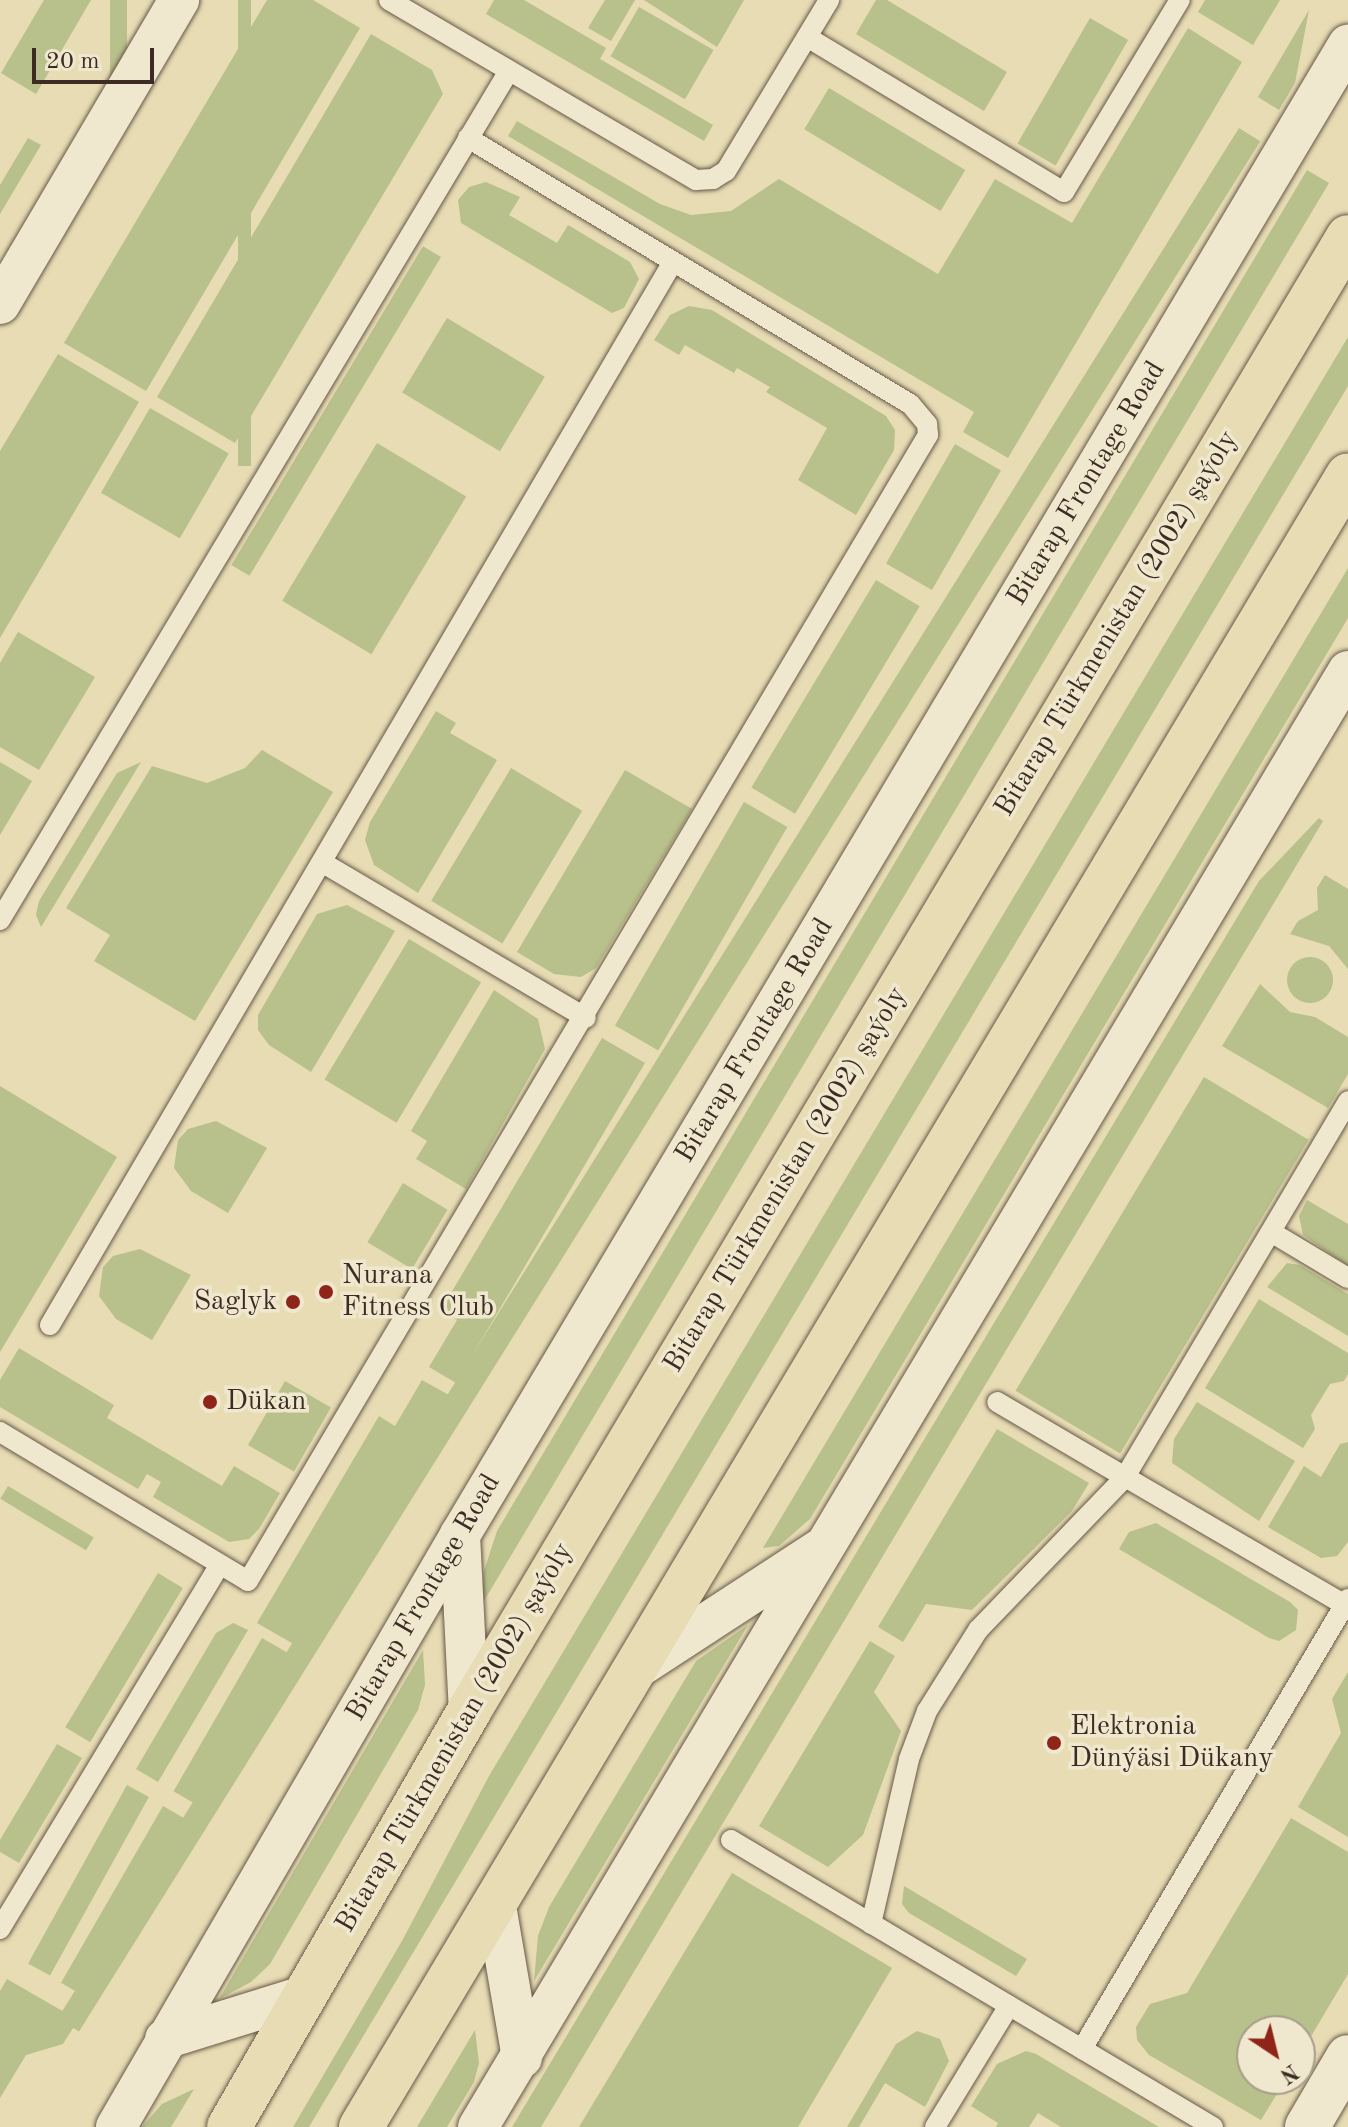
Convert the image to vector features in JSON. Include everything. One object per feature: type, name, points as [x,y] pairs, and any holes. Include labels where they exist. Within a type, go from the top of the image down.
[{"type":"main road","name":"Bitarap Türkmenistan (2002) şaýoly","points":[[229,2127],[469,1711],[1348,237]]},
{"type":"main road","points":[[361,2127],[495,1900],[639,1667],[1348,475]]},
{"type":"street","points":[[0,304],[179,0]]},
{"type":"street","name":"Bitarap Frontage Road","points":[[116,2127],[460,1535],[1348,45]]},
{"type":"street","points":[[478,2127],[1348,671]]},
{"type":"street","points":[[460,1535],[469,1711]]},
{"type":"street","points":[[639,1667],[830,1542]]},
{"type":"street","points":[[495,1900],[522,2058]]},
{"type":"street","points":[[165,2039],[306,1995]]},
{"type":"street","points":[[1307,2127],[1348,2057]]},
{"type":"lane","points":[[389,0],[681,174],[713,179],[735,158],[829,0]]},
{"type":"lane","points":[[807,37],[1064,192],[1180,0]]},
{"type":"lane","points":[[0,920],[509,71]]},
{"type":"lane","points":[[0,1432],[248,1581],[586,1018],[928,435],[921,413],[910,404],[468,138]]},
{"type":"lane","points":[[50,1325],[673,262]]},
{"type":"lane","points":[[323,863],[586,1018]]},
{"type":"lane","points":[[871,1924],[909,1759],[927,1711],[978,1630],[1125,1477],[1348,1101]]},
{"type":"lane","points":[[1271,1232],[1348,1278]]},
{"type":"lane","points":[[997,1402],[1346,1602],[1082,2049]]},
{"type":"lane","points":[[0,1929],[220,1565]]},
{"type":"lane","points":[[731,1840],[1213,2127]]},
{"type":"lane","points":[[935,2127],[1009,2006]]},
{"type":"green space","points":[[44,0],[91,0],[36,94],[1,73]]},
{"type":"green space","points":[[110,0],[127,0],[127,118],[110,118]]},
{"type":"green space","points":[[238,0],[251,0],[251,466],[238,466]]},
{"type":"green space","points":[[267,0],[313,0],[360,28],[146,391],[64,343]]},
{"type":"green space","points":[[494,0],[524,0],[606,48],[600,59],[713,125],[704,141],[486,14]]},
{"type":"green space","points":[[605,0],[635,0],[611,41],[588,28]]},
{"type":"green space","points":[[644,0],[744,0],[717,47]]},
{"type":"green space","points":[[876,0],[887,0],[1007,72],[984,111],[856,34]]},
{"type":"green space","points":[[1205,0],[1280,0],[1253,45],[1198,12]]},
{"type":"green space","points":[[639,7],[713,50],[685,99],[610,56]]},
{"type":"green space","points":[[1309,10],[1295,83],[1279,110],[1258,97]]},
{"type":"green space","points":[[1090,18],[1128,40],[1056,166],[1018,144]]},
{"type":"green space","points":[[1188,28],[1242,62],[1008,458],[963,432],[974,412],[508,136],[517,121],[660,204],[691,215],[731,211],[779,179],[938,274],[995,179],[1072,223]]},
{"type":"green space","points":[[371,34],[432,70],[443,94],[235,443],[157,397]]},
{"type":"green space","points":[[829,88],[965,170],[941,211],[804,129]]},
{"type":"green space","points":[[1239,128],[1260,141],[79,2032],[58,2018]]},
{"type":"green space","points":[[28,138],[41,145],[0,214],[0,185]]},
{"type":"green space","points":[[1307,170],[1329,183],[481,1606],[484,1571],[497,1531]]},
{"type":"green space","points":[[486,182],[520,197],[509,215],[557,243],[568,225],[630,262],[639,279],[624,308],[612,313],[461,223],[458,200],[469,187]]},
{"type":"green space","points":[[423,246],[441,257],[249,576],[231,565]]},
{"type":"green space","points":[[689,306],[712,310],[886,416],[895,430],[894,450],[856,515],[798,480],[827,428],[766,392],[770,387],[737,368],[734,373],[685,345],[679,355],[654,340],[670,315]]},
{"type":"green space","points":[[447,318],[545,377],[500,451],[402,393]]},
{"type":"green space","points":[[1348,337],[1348,386],[309,2127],[293,2127],[402,1941],[489,1776]]},
{"type":"green space","points":[[58,354],[139,402],[0,638],[0,451]]},
{"type":"green space","points":[[150,408],[229,454],[180,538],[101,493]]},
{"type":"green space","points":[[377,443],[466,497],[371,654],[282,601]]},
{"type":"green space","points":[[955,444],[1001,471],[932,590],[886,564]]},
{"type":"green space","points":[[1348,568],[1348,618],[810,1519],[779,1546],[763,1548]]},
{"type":"green space","points":[[876,580],[920,606],[795,814],[751,787]]},
{"type":"green space","points":[[18,632],[95,677],[39,770],[0,747],[0,663]]},
{"type":"green space","points":[[436,711],[456,723],[450,733],[497,760],[418,893],[374,865],[365,840],[370,822]]},
{"type":"green space","points":[[262,750],[333,792],[195,1021],[94,961],[110,935],[66,908],[152,766],[207,783],[245,768]]},
{"type":"green space","points":[[0,762],[32,781],[0,835]]},
{"type":"green space","points":[[141,762],[41,927],[36,915],[39,901],[117,773]]},
{"type":"green space","points":[[511,768],[582,811],[502,944],[431,901]]},
{"type":"green space","points":[[625,770],[692,809],[596,968],[581,977],[554,974],[517,952]]},
{"type":"green space","points":[[744,802],[787,827],[658,1050],[615,1025]]},
{"type":"green space","points":[[1319,818],[1323,821],[541,2127],[512,2127],[1259,881]]},
{"type":"green space","points":[[1325,875],[1348,889],[1348,969],[1329,946],[1290,934],[1298,921],[1318,910],[1317,888]]},
{"type":"green space","points":[[347,905],[395,931],[311,1072],[269,1045],[258,1030],[258,1015],[317,914]]},
{"type":"green space","points":[[409,939],[481,982],[397,1123],[325,1080]]},
{"type":"green space","points":[[1310,957],[1326,964],[1333,980],[1326,996],[1310,1003],[1294,996],[1287,980],[1294,964]]},
{"type":"green space","points":[[1260,984],[1290,1012],[1315,1017],[1348,1037],[1348,1074],[1328,1108],[1222,1046]]},
{"type":"green space","points":[[494,990],[538,1019],[545,1049],[466,1189],[416,1159],[427,1141],[411,1131]]},
{"type":"green space","points":[[602,1038],[645,1063],[456,1383],[429,1367],[457,1320],[441,1310]]},
{"type":"green space","points":[[1204,1077],[1309,1140],[1120,1454],[1015,1391]]},
{"type":"green space","points":[[0,1086],[117,1157],[0,1352]]},
{"type":"green space","points":[[216,1121],[267,1148],[228,1213],[191,1191],[174,1168],[178,1140],[188,1129]]},
{"type":"green space","points":[[403,1183],[448,1210],[412,1269],[367,1242]]},
{"type":"green space","points":[[1307,1200],[1348,1224],[1348,1266],[1303,1235],[1299,1216]]},
{"type":"green space","points":[[140,1249],[191,1275],[152,1340],[116,1319],[99,1296],[103,1267],[113,1256]]},
{"type":"green space","points":[[1287,1263],[1300,1265],[1348,1294],[1348,1336],[1267,1287]]},
{"type":"green space","points":[[1259,1299],[1348,1353],[1348,1374],[1344,1381],[1330,1384],[1311,1415],[1315,1429],[1303,1448],[1205,1388]]},
{"type":"green space","points":[[19,1348],[114,1405],[107,1418],[222,1486],[234,1466],[280,1493],[259,1529],[249,1539],[229,1542],[153,1497],[161,1482],[147,1474],[138,1489],[0,1407],[0,1380]]},
{"type":"green space","points":[[422,1380],[449,1395],[297,1646],[257,1623],[379,1416],[395,1426]]},
{"type":"green space","points":[[285,1381],[331,1408],[294,1472],[248,1445]]},
{"type":"green space","points":[[1197,1402],[1295,1461],[1259,1521],[1172,1463],[1174,1439]]},
{"type":"green space","points":[[997,1429],[1089,1483],[1072,1511],[972,1610],[926,1604],[903,1642],[878,1627]]},
{"type":"green space","points":[[1348,1442],[1348,1542],[1337,1556],[1321,1558],[1268,1527],[1304,1466],[1321,1477],[1340,1444]]},
{"type":"green space","points":[[8,1486],[94,1538],[86,1550],[0,1499]]},
{"type":"green space","points":[[1156,1523],[1290,1602],[1298,1610],[1296,1630],[1279,1641],[1269,1638],[1119,1549],[1129,1532]]},
{"type":"green space","points":[[158,1573],[183,1588],[90,1742],[65,1727]]},
{"type":"green space","points":[[233,1623],[248,1630],[158,1782],[136,1769],[216,1633]]},
{"type":"green space","points":[[748,1625],[534,1981],[538,1936],[549,1907],[696,1661]]},
{"type":"green space","points":[[262,1638],[291,1655],[203,1808],[174,1791]]},
{"type":"green space","points":[[870,1641],[895,1656],[874,1692],[901,1731],[863,1835],[828,1867],[759,1826]]},
{"type":"green space","points":[[423,1650],[425,1685],[418,1710],[270,1964],[251,1982],[219,1999]]},
{"type":"green space","points":[[1348,1672],[1348,1837],[1298,1807],[1341,1733],[1332,1699]]},
{"type":"green space","points":[[57,1744],[82,1758],[19,1863],[0,1852],[0,1840]]},
{"type":"green space","points":[[127,1785],[149,1797],[50,1976],[28,1963]]},
{"type":"green space","points":[[163,1806],[192,1823],[90,2000],[61,1983]]},
{"type":"green space","points":[[1291,1818],[1348,1852],[1348,1974],[1316,2028],[1316,2015],[1236,2015],[1236,2095],[1276,2095],[1261,2120],[1149,2055],[1137,2040],[1136,2027],[1150,2004],[1187,1993]]},
{"type":"green space","points":[[732,1873],[892,1968],[798,2127],[579,2127]]},
{"type":"green space","points":[[904,1886],[1027,1959],[1016,1976],[909,1913],[902,1904]]},
{"type":"green space","points":[[7,1979],[78,2020],[63,2044],[26,2055],[0,2098],[0,1991]]},
{"type":"green space","points":[[475,2030],[479,2063],[474,2082],[447,2127],[417,2127]]},
{"type":"green space","points":[[917,2031],[940,2039],[949,2061],[925,2107],[885,2083],[859,2127],[847,2127],[896,2044]]},
{"type":"green space","points":[[1026,2051],[1159,2127],[1061,2127],[1038,2113],[1029,2127],[996,2127],[998,2123],[971,2106],[997,2064]]},
{"type":"green space","points":[[194,2089],[171,2127],[142,2127],[162,2104]]},
{"type":"place","name":"Nurana Fitness Club","points":[[326,1292]]},
{"type":"place","name":"Saglyk","points":[[293,1302]]},
{"type":"place","name":"Dükan","points":[[210,1402]]},
{"type":"place","name":"Elektronia Dünýäsi Dükany","points":[[1054,1743]]}]
